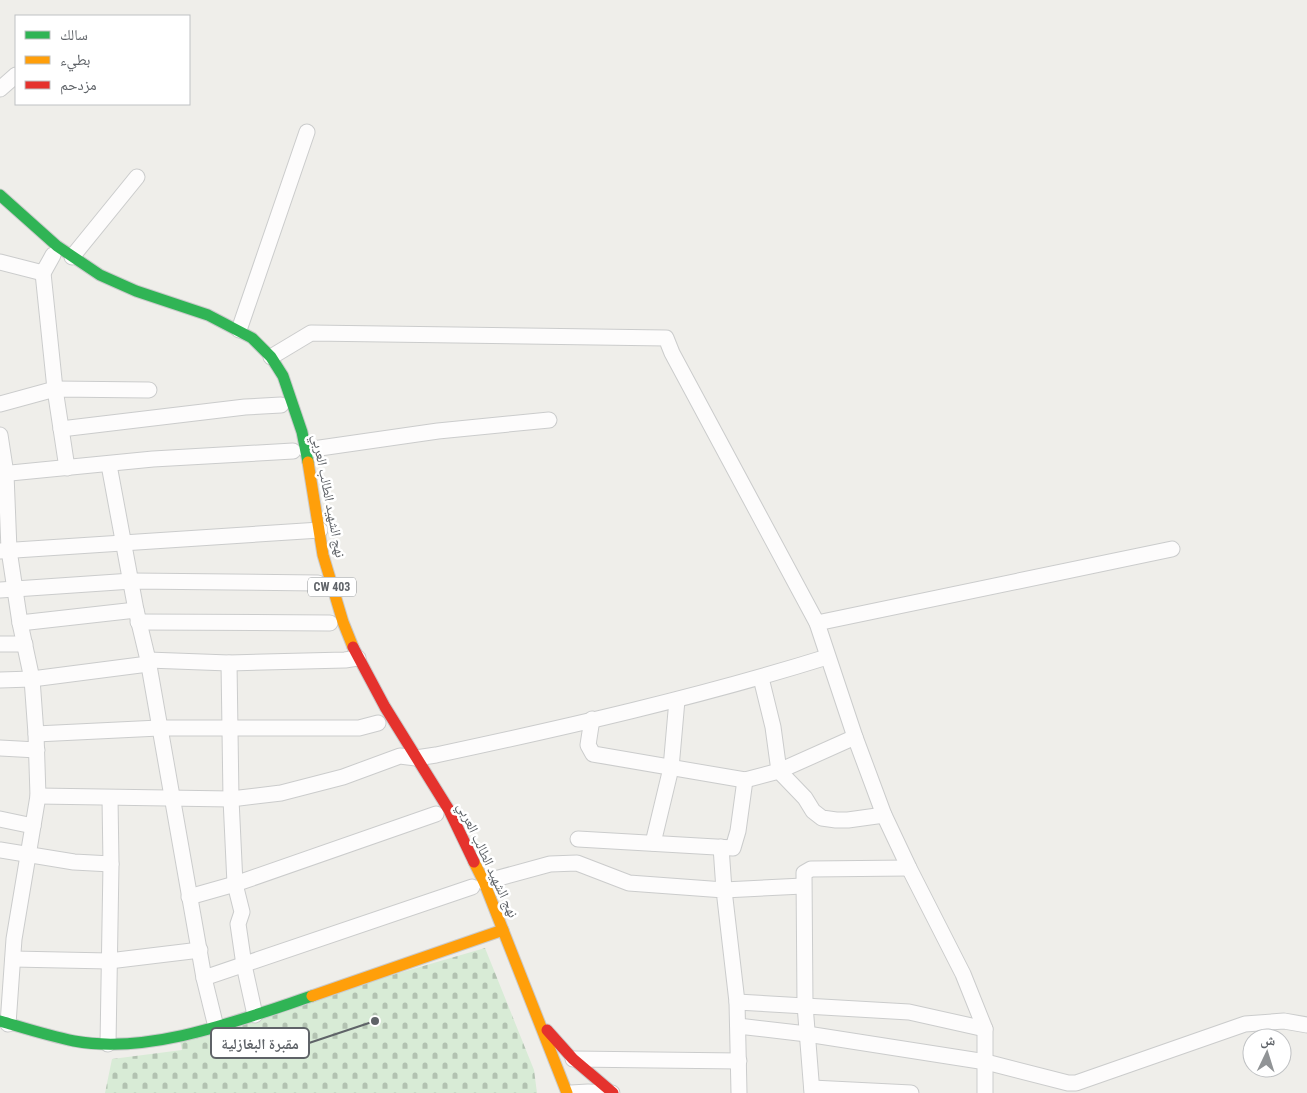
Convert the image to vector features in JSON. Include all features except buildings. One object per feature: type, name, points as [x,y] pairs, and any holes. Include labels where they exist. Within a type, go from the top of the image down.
[{"type":"main road","name":"نهج الشهيد الطالب العربي","points":[[0,195],[53,255],[107,291]]},
{"type":"main road","name":"نهج الشهيد الطالب العربي","points":[[0,209],[113,282],[208,315],[234,337],[252,338],[272,356],[283,376],[292,400],[296,451],[311,528],[317,579]]},
{"type":"main road","points":[[172,315],[177,304]]},
{"type":"main road","name":"نهج الشهيد الطالب العربي","points":[[311,528],[324,555],[343,622],[351,662]]},
{"type":"main road","name":"نهج الشهيد الطالب العربي","points":[[339,645],[385,707],[413,764],[449,810],[474,886],[503,930],[567,1093]]},
{"type":"main road","points":[[371,709],[381,727]]},
{"type":"main road","points":[[4,1022],[74,1041],[108,1044],[144,1042],[179,1036],[255,1015],[503,930]]},
{"type":"main road","points":[[538,1020],[573,1059],[613,1093]]},
{"type":"street","points":[[0,89],[15,76]]},
{"type":"street","points":[[234,337],[307,132]]},
{"type":"street","points":[[72,257],[137,177]]},
{"type":"street","points":[[53,255],[43,272],[55,389],[67,468]]},
{"type":"street","points":[[0,262],[43,272]]},
{"type":"street","points":[[272,356],[311,333],[666,338],[817,623],[855,737],[884,814],[962,974],[985,1029],[985,1093]]},
{"type":"street","points":[[0,404],[55,389],[149,390]]},
{"type":"street","points":[[61,429],[280,404]]},
{"type":"street","points":[[3,474],[162,459],[296,451],[438,431],[549,420]]},
{"type":"street","points":[[0,435],[3,474],[4,551],[8,590],[20,623],[32,679],[38,796],[14,940],[4,1022]]},
{"type":"street","points":[[109,465],[137,616],[148,662],[204,978],[216,1027]]},
{"type":"street","points":[[4,551],[311,528]]},
{"type":"street","points":[[817,623],[1172,548]]},
{"type":"street","points":[[8,590],[132,581],[317,579]]},
{"type":"street","points":[[20,623],[137,616],[330,621]]},
{"type":"street","points":[[0,644],[25,644]]},
{"type":"street","points":[[38,796],[231,799],[281,793],[343,776],[397,752],[413,764],[459,750],[677,700],[761,678],[827,656]]},
{"type":"street","points":[[0,680],[32,679],[148,662],[351,662]]},
{"type":"street","points":[[229,663],[231,799],[235,884],[242,912],[238,924],[244,965],[255,1015]]},
{"type":"street","points":[[761,678],[774,727],[780,771],[805,798],[813,811],[822,818],[848,820],[884,814]]},
{"type":"street","points":[[653,843],[671,768],[677,700]]},
{"type":"street","points":[[592,719],[588,745],[593,754],[745,780],[780,771],[855,737]]},
{"type":"street","points":[[36,734],[159,728],[322,729],[381,727]]},
{"type":"street","points":[[0,748],[37,750]]},
{"type":"street","points":[[578,839],[733,848],[738,831],[745,780]]},
{"type":"street","points":[[108,1044],[111,864],[110,798]]},
{"type":"street","points":[[189,897],[235,884],[435,814]]},
{"type":"street","points":[[0,819],[33,826]]},
{"type":"street","points":[[721,847],[738,1026],[739,1093]]},
{"type":"street","points":[[0,850],[74,862],[111,864]]},
{"type":"street","points":[[204,978],[474,886],[550,864],[576,863],[629,883],[724,890],[803,886]]},
{"type":"street","points":[[909,868],[811,869],[804,873],[803,886],[805,1006],[812,1090],[911,1093]]},
{"type":"street","points":[[13,959],[109,961],[200,950]]},
{"type":"street","points":[[736,1002],[908,1012],[985,1029]]},
{"type":"street","points":[[738,1026],[807,1034],[986,1062],[1068,1083],[1075,1088],[1245,1024],[1284,1021],[1307,1025]]},
{"type":"street","points":[[573,1059],[739,1061]]},
{"type":"street","points":[[572,1093],[613,1093]]},
{"type":"green space","points":[[485,948],[534,1070],[537,1093],[105,1093],[112,1059],[182,1050],[180,1041],[255,1015]]},
{"type":"traffic: fast","points":[[0,195],[57,246],[100,275],[136,291],[208,315],[252,338],[271,357],[283,376],[302,432],[308,462]]},
{"type":"traffic: fast","points":[[0,1021],[74,1041],[103,1044],[133,1043],[194,1033],[312,996]]},
{"type":"traffic: slow","points":[[308,462],[323,555],[343,622],[353,647]]},
{"type":"traffic: slow","points":[[474,862],[484,882],[567,1093]]},
{"type":"traffic: slow","points":[[312,996],[503,930]]},
{"type":"traffic: jam","points":[[353,647],[385,707],[449,810],[474,862]]},
{"type":"traffic: jam","points":[[547,1030],[573,1059],[613,1093]]},
{"type":"place","name":"مقبرة البغازلية","points":[[375,1021]]}]
